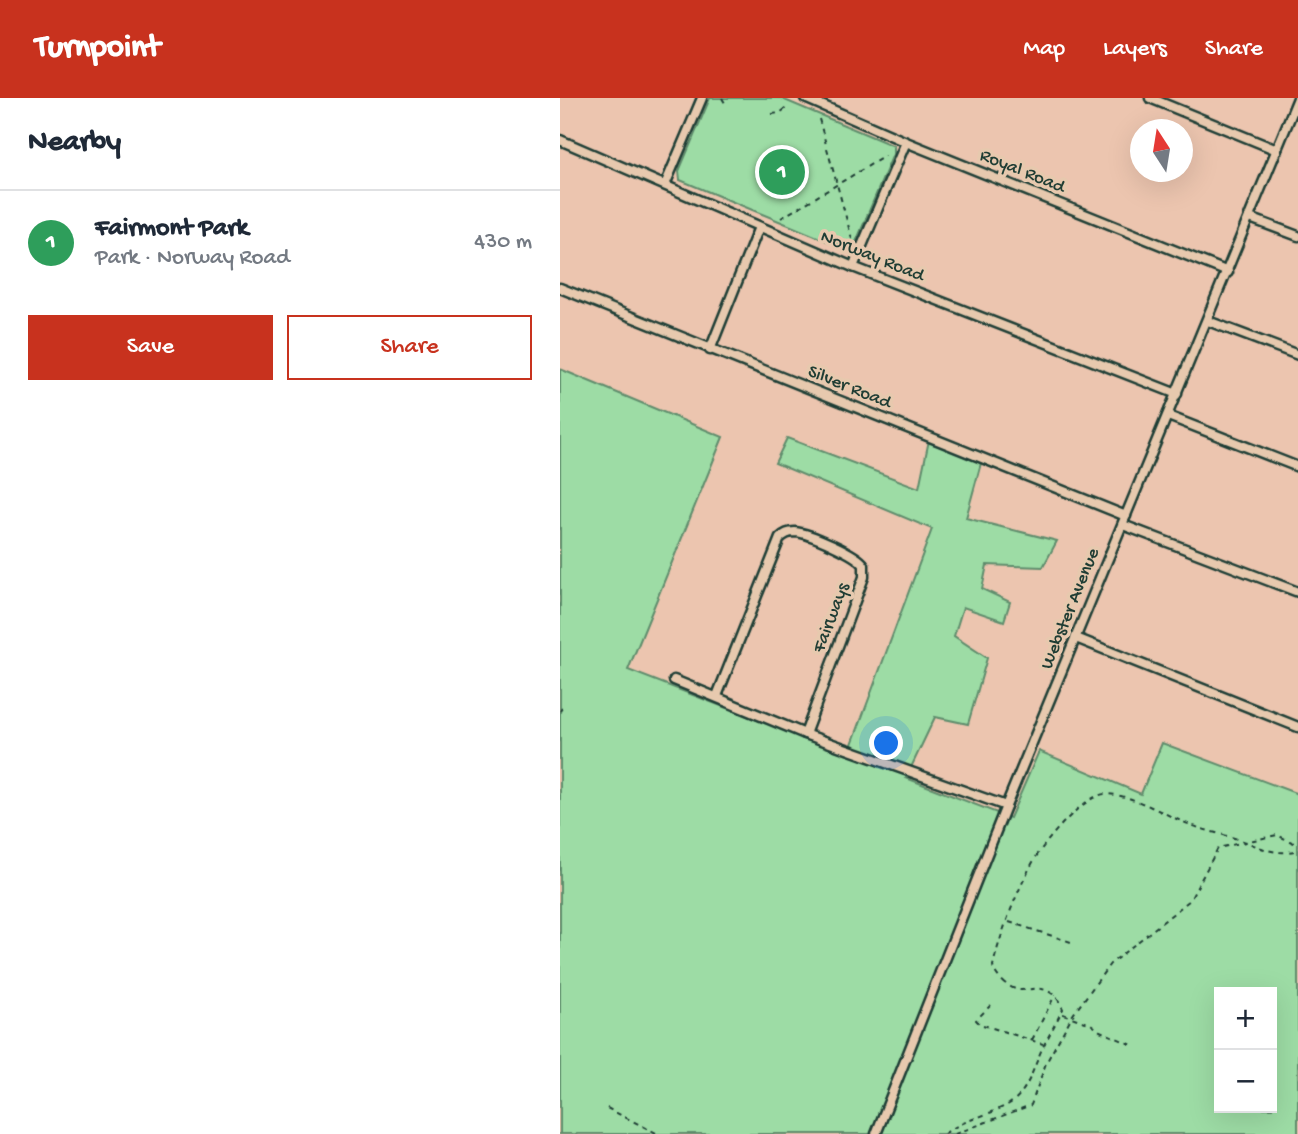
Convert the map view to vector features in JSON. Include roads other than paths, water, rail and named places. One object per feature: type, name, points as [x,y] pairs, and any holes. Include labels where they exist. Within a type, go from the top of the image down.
[{"type":"street","points":[[665,185],[702,98]]},
{"type":"street","points":[[1150,98],[1278,149]]},
{"type":"street","name":"Webster Avenue","points":[[876,1134],[1006,806],[1278,149],[1294,120],[1298,98]]},
{"type":"street","name":"Royal Road","points":[[811,99],[906,142],[1228,272]]},
{"type":"street","name":"Norway Road","points":[[560,140],[853,267],[1177,394]]},
{"type":"street","points":[[853,267],[906,142]]},
{"type":"street","points":[[1250,218],[1298,236]]},
{"type":"street","points":[[710,350],[759,227]]},
{"type":"street","name":"Silver Road","points":[[560,288],[1298,592]]},
{"type":"street","points":[[1208,320],[1298,355]]},
{"type":"street","points":[[1168,416],[1298,467]]},
{"type":"street","name":"Fairways","points":[[717,696],[780,538],[785,533],[799,533],[855,556],[864,565],[864,577],[805,734]]},
{"type":"street","points":[[1076,638],[1298,727]]},
{"type":"street","points":[[674,680],[805,734],[1006,806]]},
{"type":"place","name":"Fairmont Park","points":[[782,172]]}]
